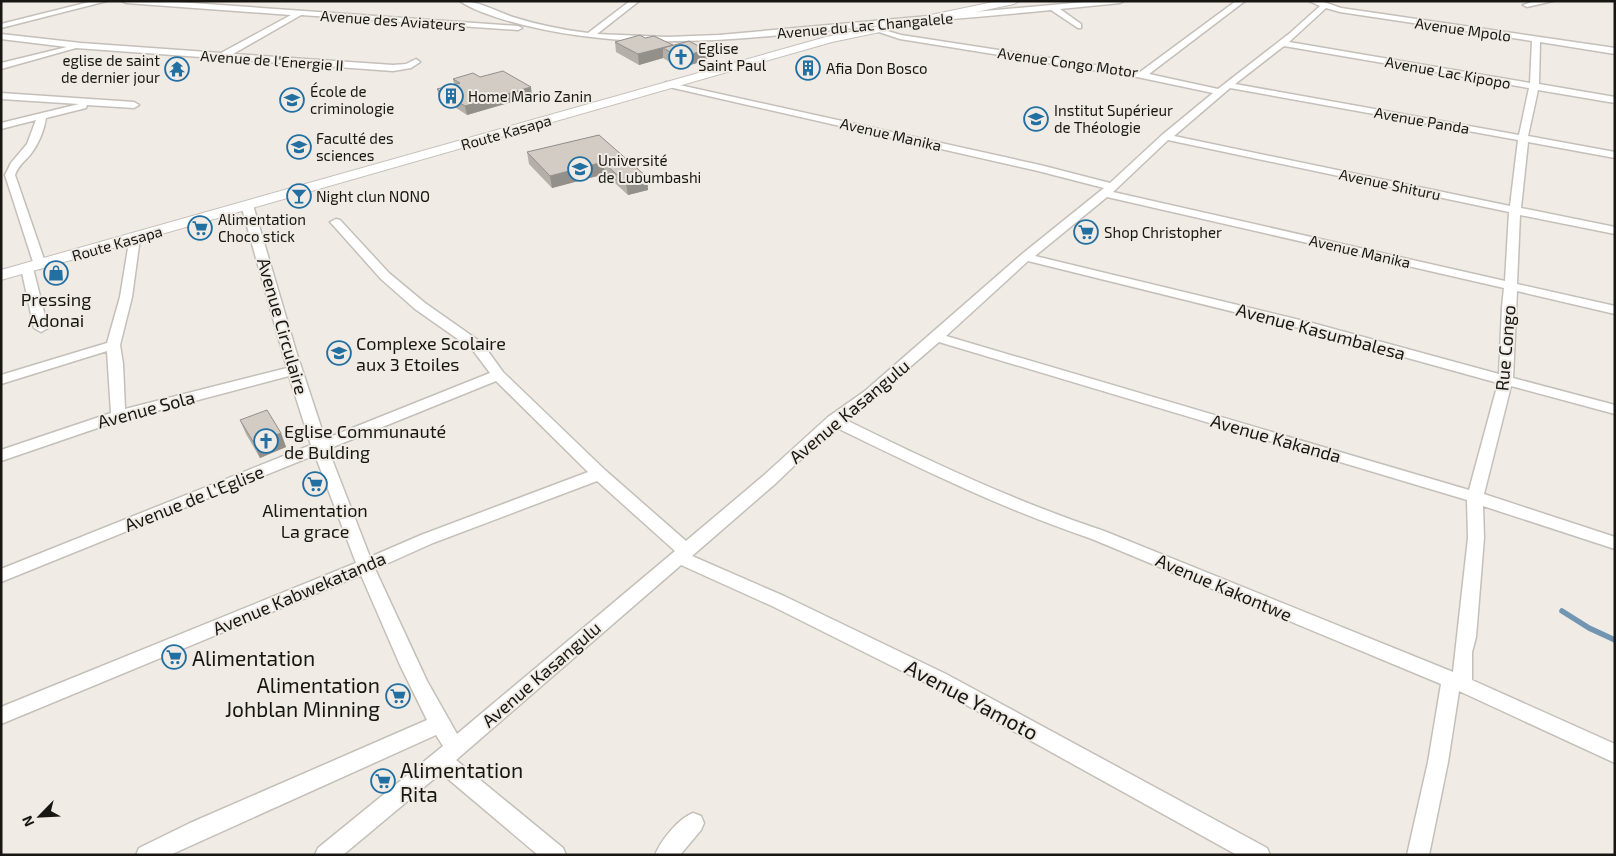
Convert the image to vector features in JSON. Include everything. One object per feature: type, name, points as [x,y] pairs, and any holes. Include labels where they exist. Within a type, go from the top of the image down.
[{"type":"main road","name":"Route Kasapa","points":[[1,275],[863,29],[999,4],[1013,6]]},
{"type":"street","points":[[1,26],[103,1]]},
{"type":"street","name":"Avenue des Aviateurs","points":[[126,1],[541,29]]},
{"type":"street","points":[[203,6],[212,1]]},
{"type":"street","name":"Avenue du Lac Changalele","points":[[464,1],[488,12],[541,29],[589,36],[644,40],[863,29],[1013,6],[1053,8],[1120,1]]},
{"type":"street","points":[[589,36],[635,1]]},
{"type":"street","name":"Avenue Congo Motor","points":[[863,29],[908,38],[1142,75],[1241,1]]},
{"type":"street","points":[[1527,5],[1549,1]]},
{"type":"street","name":"Avenue Mpolo","points":[[1319,4],[1359,14],[1615,51]]},
{"type":"street","name":"Avenue Kasangulu","points":[[326,855],[683,554],[769,480],[832,420],[870,394],[1026,257],[1108,190],[1166,137],[1281,43],[1319,4]]},
{"type":"street","points":[[1053,8],[1078,26]]},
{"type":"street","points":[[223,56],[300,13]]},
{"type":"street","name":"Avenue de l'Energie II","points":[[1,36],[81,46],[393,68],[408,66],[416,62]]},
{"type":"street","name":"Rue Congo","points":[[1418,855],[1467,637],[1476,538],[1475,497],[1506,379],[1508,308],[1515,211],[1523,138],[1534,86],[1536,40]]},
{"type":"street","name":"Avenue Lac Kipopo","points":[[1281,43],[1615,100]]},
{"type":"street","points":[[1,66],[81,46]]},
{"type":"street","name":"Avenue Panda","points":[[1142,75],[1615,155]]},
{"type":"street","name":"Avenue Manika","points":[[669,84],[1040,168],[1108,190],[1615,310]]},
{"type":"street","points":[[1,96],[134,105]]},
{"type":"street","points":[[1,126],[94,103]]},
{"type":"street","points":[[41,117],[41,123],[28,151],[11,169],[10,175],[34,266],[41,328]]},
{"type":"street","name":"Avenue Shituru","points":[[1166,137],[1615,231]]},
{"type":"street","name":"Avenue Circulaire","points":[[247,205],[268,273],[294,371],[319,447],[366,566],[413,672],[439,724],[448,754],[555,855]]},
{"type":"street","name":"Avenue Yamoto","points":[[336,222],[385,276],[420,306],[477,346],[498,375],[683,554],[939,680],[1259,855]]},
{"type":"street","points":[[118,414],[116,364],[113,345],[126,297],[134,238]]},
{"type":"street","name":"Avenue Kasumbalesa","points":[[1026,257],[1177,293],[1506,379],[1615,410]]},
{"type":"street","name":"Avenue Kakanda","points":[[936,337],[1475,497],[1615,543]]},
{"type":"street","points":[[1,380],[113,345]]},
{"type":"street","name":"Avenue Sola","points":[[1,456],[37,441],[118,414],[294,371]]},
{"type":"street","name":"Avenue de L'Eglise","points":[[1,576],[498,375]]},
{"type":"street","name":"Avenue Kakontwe","points":[[832,420],[958,481],[1134,550],[1457,682],[1615,754]]},
{"type":"street","name":"Avenue Kabwekatanda","points":[[1,716],[366,566],[427,539],[599,474]]},
{"type":"street","points":[[147,855],[198,830],[439,724]]},
{"type":"street","points":[[666,855],[693,822]]},
{"type":"building","points":[[640,35],[645,38],[654,36],[673,45],[638,54],[615,42]]},
{"type":"building","points":[[689,41],[706,50],[680,57],[663,48]]},
{"type":"building","points":[[503,71],[531,87],[465,106],[437,89],[460,83],[453,79],[473,73],[480,77]]},
{"type":"building","points":[[599,135],[647,177],[626,183],[603,162],[550,176],[527,152]]},
{"type":"building","points":[[267,410],[281,433],[254,443],[240,420]]},
{"type":"waterway","points":[[1562,611],[1589,628],[1615,640]]},
{"type":"place","name":"Eglise Saint Paul","points":[[681,57]]},
{"type":"place","name":"Afia Don Bosco","points":[[808,68]]},
{"type":"place","name":"eglise de saint de dernier jour","points":[[177,69]]},
{"type":"place","name":"Home Mario Zanin","points":[[451,96]]},
{"type":"place","name":"École de criminologie","points":[[292,100]]},
{"type":"place","name":"Institut Supérieur de Théologie","points":[[1036,119]]},
{"type":"place","name":"Faculté des sciences","points":[[299,147]]},
{"type":"place","name":"Université de Lubumbashi","points":[[580,169]]},
{"type":"place","name":"Night clun NONO","points":[[299,196]]},
{"type":"place","name":"Alimentation Choco stick","points":[[200,228]]},
{"type":"place","name":"Shop Christopher","points":[[1086,232]]},
{"type":"place","name":"Pressing Adonai","points":[[56,273]]},
{"type":"place","name":"Complexe Scolaire aux 3 Etoiles","points":[[339,353]]},
{"type":"place","name":"Eglise Communauté de Bulding","points":[[266,441]]},
{"type":"place","name":"Alimentation La grace","points":[[315,484]]},
{"type":"place","name":"Alimentation","points":[[174,657]]},
{"type":"place","name":"Alimentation Johblan Minning","points":[[398,696]]},
{"type":"place","name":"Alimentation Rita","points":[[383,781]]}]
